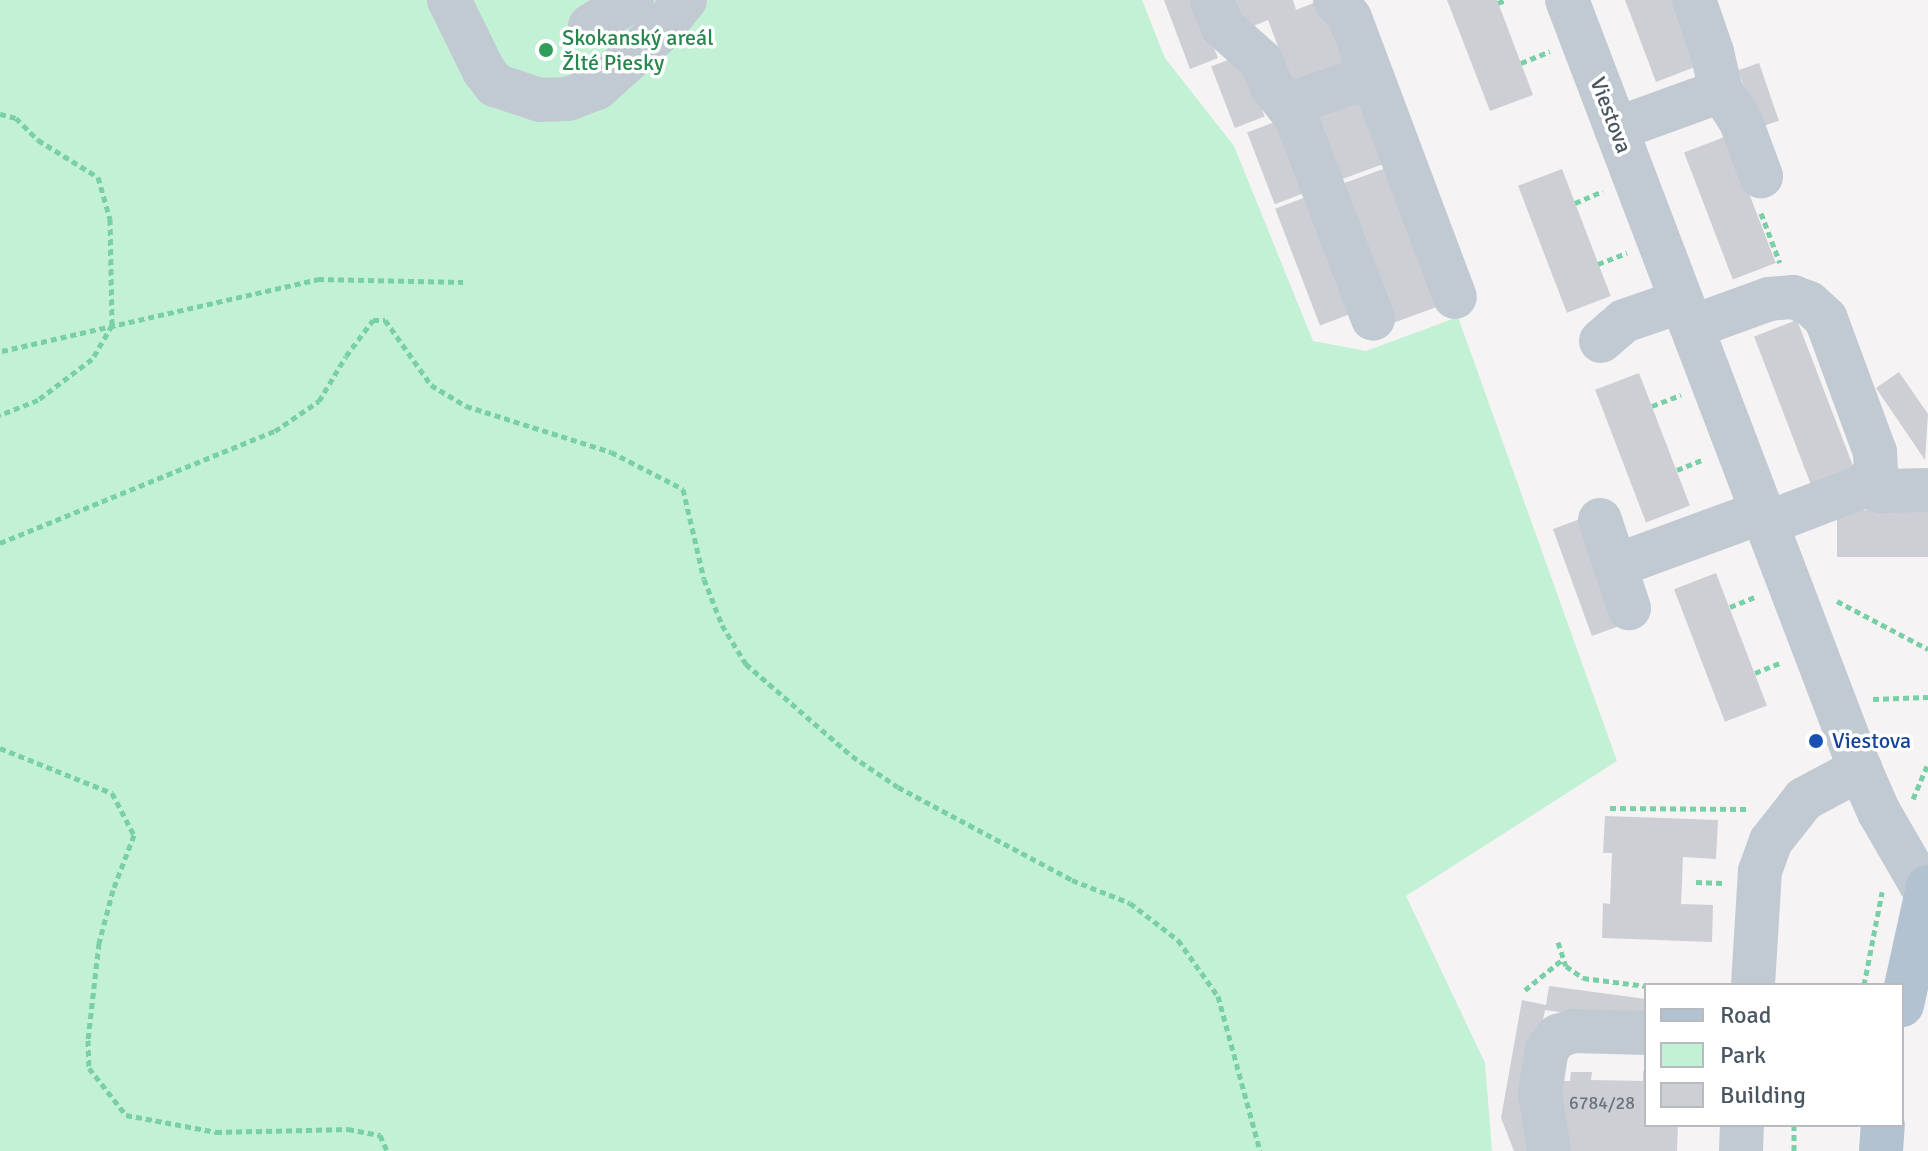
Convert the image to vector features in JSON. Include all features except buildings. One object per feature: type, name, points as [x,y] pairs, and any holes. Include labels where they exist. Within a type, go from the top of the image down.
[{"type":"main road","points":[[1904,996],[1927,893]]},
{"type":"main road","points":[[1881,1151],[1883,1127]]},
{"type":"street","points":[[449,0],[484,71],[495,85],[540,100],[568,99],[597,88],[657,34],[685,0]]},
{"type":"street","points":[[590,26],[632,0]]},
{"type":"street","points":[[1212,0],[1222,26],[1261,61],[1272,87],[1296,117],[1373,319]]},
{"type":"street","points":[[1335,0],[1350,18],[1455,297]]},
{"type":"street","name":"Viestova","points":[[1567,0],[1860,769],[1879,812],[1927,893]]},
{"type":"street","points":[[1694,0],[1712,52],[1721,91],[1741,122],[1761,176]]},
{"type":"street","points":[[1287,105],[1351,83],[1360,75],[1365,60]]},
{"type":"street","points":[[1616,129],[1721,91]]},
{"type":"street","points":[[1601,341],[1624,321],[1687,314],[1769,299],[1793,297],[1809,303],[1826,319],[1875,452],[1876,471],[1864,486],[1615,566]]},
{"type":"street","points":[[1864,486],[1882,491],[1928,490]]},
{"type":"street","points":[[1600,520],[1629,608]]},
{"type":"street","points":[[1753,983],[1760,871],[1771,841],[1804,799],[1860,769]]},
{"type":"street","points":[[1549,1151],[1540,1092],[1542,1063],[1547,1049],[1558,1036],[1573,1031],[1644,1033]]},
{"type":"street","points":[[1741,1151],[1742,1127]]},
{"type":"path","points":[[1498,3],[1506,0]]},
{"type":"path","points":[[1521,63],[1561,47]]},
{"type":"path","points":[[0,114],[16,118],[38,140],[98,177],[110,219],[112,325],[92,359],[38,400],[0,415]]},
{"type":"path","points":[[1575,203],[1615,187]]},
{"type":"path","points":[[1598,264],[1639,249]]},
{"type":"path","points":[[2,351],[318,279],[463,282]]},
{"type":"path","points":[[0,543],[275,431],[319,401],[346,356],[373,320],[385,320],[431,385],[466,406],[611,452],[683,489],[704,579],[722,625],[746,664],[852,756],[898,787],[1072,880],[1130,903],[1178,940],[1218,996],[1260,1151]]},
{"type":"path","points":[[1652,406],[1693,390]]},
{"type":"path","points":[[1677,470],[1704,459]]},
{"type":"path","points":[[1825,594],[1928,649]]},
{"type":"path","points":[[1730,607],[1757,596]]},
{"type":"path","points":[[1755,673],[1783,662]]},
{"type":"path","points":[[1869,699],[1928,697]]},
{"type":"path","points":[[0,748],[112,793],[134,835],[113,890],[99,943],[88,1040],[89,1068],[126,1115],[216,1132],[348,1129],[380,1135],[387,1151]]},
{"type":"path","points":[[1610,808],[1756,809]]},
{"type":"path","points":[[1558,942],[1566,966],[1583,978],[1644,986]]},
{"type":"path","points":[[1525,990],[1563,959]]},
{"type":"path","points":[[1794,1127],[1794,1151]]},
{"type":"green space","points":[[0,0],[1142,0],[1165,58],[1234,146],[1313,341],[1366,351],[1458,317],[1617,761],[1406,896],[1485,1063],[1492,1151],[0,1151]]},
{"type":"place","name":"Skokanský areál Žlté Piesky","points":[[546,50]]},
{"type":"place","name":"Viestova","points":[[1816,741]]}]
